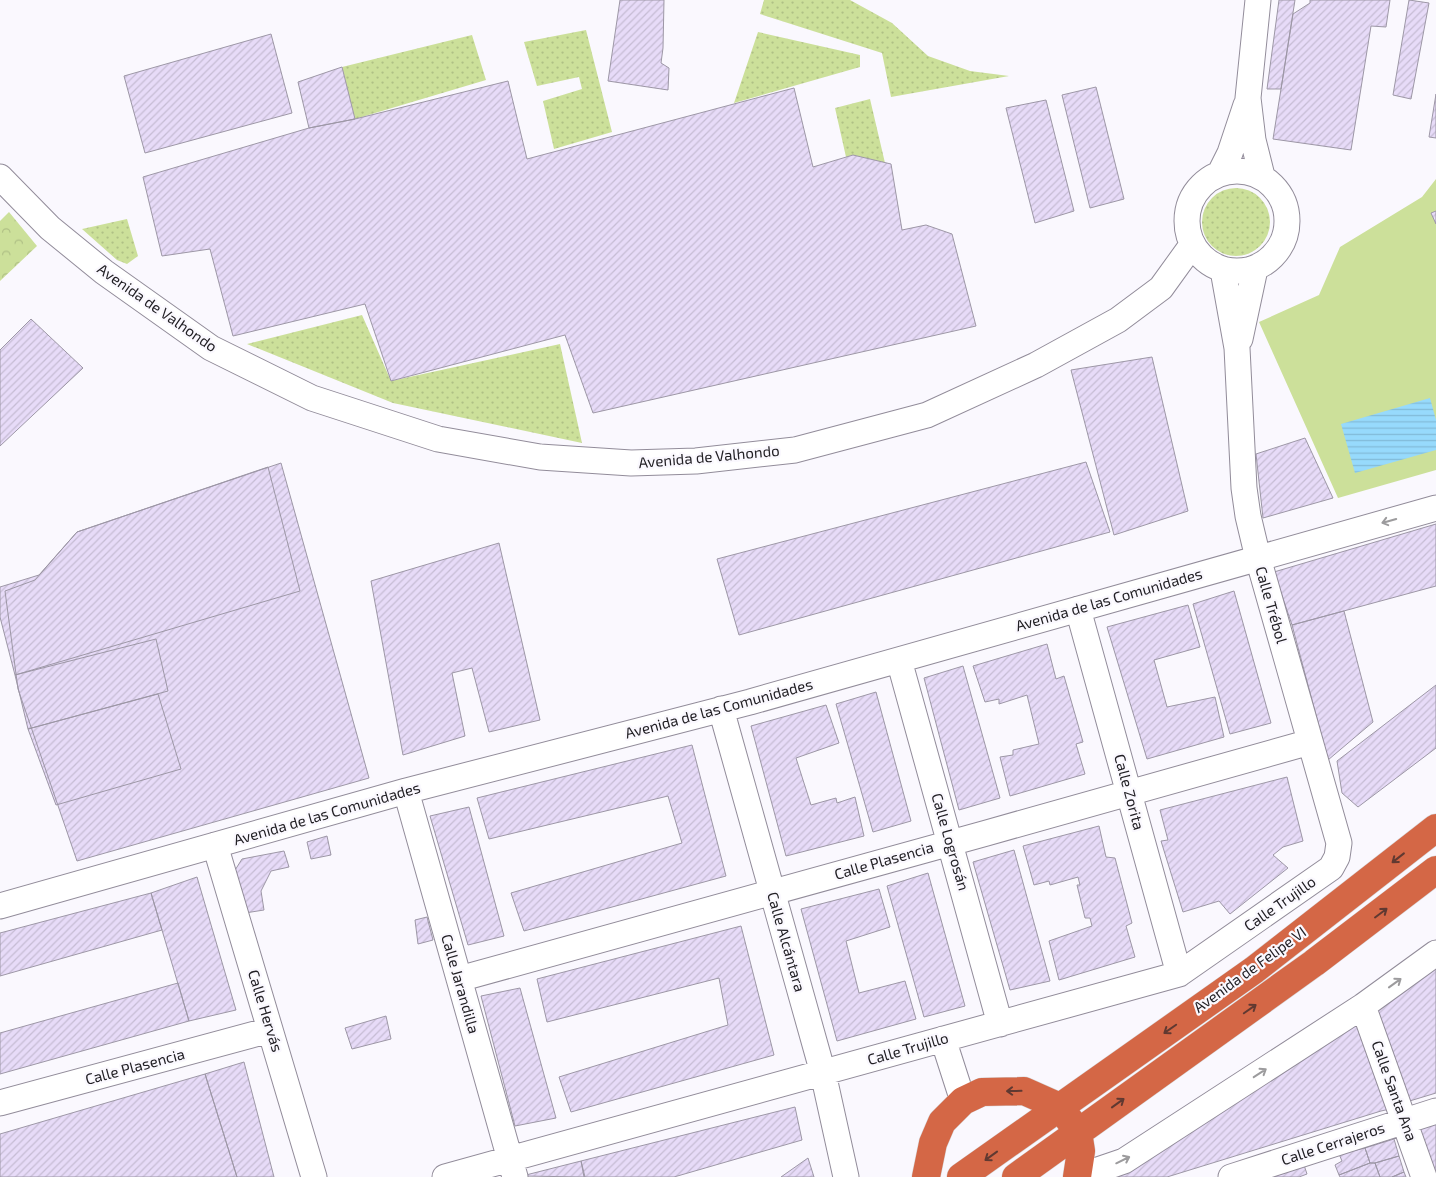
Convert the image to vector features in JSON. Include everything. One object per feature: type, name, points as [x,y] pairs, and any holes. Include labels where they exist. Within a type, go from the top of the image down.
[{"type":"highway","name":"Avenida de Felipe VI","points":[[961,1177],[1254,970],[1436,828]]},
{"type":"highway","name":"Avenida de Felipe VI","points":[[1016,1177],[1314,964],[1436,870]]},
{"type":"highway","points":[[926,1177],[933,1143],[942,1122],[963,1101],[982,1092],[1024,1091],[1060,1107],[1078,1132],[1081,1151],[1077,1177]]},
{"type":"street","points":[[1220,173],[1230,153],[1248,98],[1258,0]]},
{"type":"street","points":[[1248,98],[1253,140],[1262,176]]},
{"type":"street","points":[[1234,170],[1248,171],[1262,176],[1278,190],[1286,208],[1288,223],[1285,238],[1279,251],[1255,269],[1218,268],[1207,263],[1192,245],[1186,220],[1189,206],[1196,192],[1206,180],[1220,173],[1234,170]]},
{"type":"street","name":"Avenida de Valhondo","points":[[0,177],[50,228],[104,272],[211,348],[321,401],[438,439],[540,457],[631,463],[696,461],[795,450],[927,415],[1044,361],[1118,320],[1161,288],[1218,268]]},
{"type":"street","name":"Avenida de Valhondo","points":[[1161,288],[1192,245]]},
{"type":"street","name":"Calle Trébol","points":[[1218,268],[1237,348],[1244,488],[1248,516],[1258,558],[1339,844],[1337,856]]},
{"type":"street","name":"Calle Trébol","points":[[1237,348],[1255,269]]},
{"type":"street","name":"Avenida de las Comunidades","points":[[0,906],[406,791],[721,709],[899,660],[1436,508]]},
{"type":"street","name":"Calle Zorita","points":[[1078,609],[1179,974]]},
{"type":"street","name":"Calle Logrosán","points":[[899,660],[1000,1024]]},
{"type":"street","name":"Calle Alcántara","points":[[721,709],[823,1073],[846,1177]]},
{"type":"street","name":"Calle Plasencia","points":[[458,979],[1130,794],[1310,742]]},
{"type":"street","name":"Calle Jarandilla","points":[[406,791],[512,1168]]},
{"type":"street","name":"Calle Hervás","points":[[216,846],[314,1177]]},
{"type":"street","name":"Calle Trujillo","points":[[445,1177],[512,1168],[823,1073],[1179,974],[1331,868],[1337,856]]},
{"type":"street","points":[[1077,1177],[1124,1161],[1363,1006],[1436,953]]},
{"type":"street","name":"Calle Santa Ana","points":[[1363,1006],[1424,1177]]},
{"type":"street","name":"Calle Plasencia","points":[[0,1103],[270,1030]]},
{"type":"street","points":[[943,1040],[963,1101]]},
{"type":"street","name":"Calle Cerrajeros","points":[[1235,1176],[1436,1111]]},
{"type":"green space","points":[[764,0],[850,0],[892,23],[928,56],[970,71],[1009,76],[891,97],[882,53],[760,14]]},
{"type":"green space","points":[[586,30],[612,132],[554,149],[543,101],[582,89],[579,77],[537,86],[524,42]]},
{"type":"green space","points":[[758,32],[860,55],[860,67],[734,103]]},
{"type":"green space","points":[[472,35],[486,80],[355,119],[342,67]]},
{"type":"green space","points":[[870,99],[885,163],[853,155],[846,157],[835,108]]},
{"type":"green space","points":[[1436,179],[1436,470],[1338,498],[1259,322],[1319,295],[1340,247],[1422,197]]},
{"type":"green space","points":[[1236,188],[1249,191],[1260,198],[1267,209],[1270,222],[1267,235],[1260,246],[1249,253],[1236,256],[1223,253],[1212,246],[1205,235],[1202,222],[1205,209],[1212,198],[1223,191]]},
{"type":"green space","points":[[9,212],[37,246],[0,281],[0,221]]},
{"type":"green space","points":[[127,219],[138,256],[127,264],[117,260],[82,229]]},
{"type":"green space","points":[[362,315],[391,381],[560,344],[582,443],[393,403],[247,344]]},
{"type":"water","points":[[1430,398],[1436,420],[1436,450],[1355,473],[1341,424]]},
{"type":"building","points":[[620,0],[664,0],[661,63],[669,68],[668,90],[608,81]]},
{"type":"building","points":[[1279,0],[1295,0],[1281,89],[1267,89]]},
{"type":"building","points":[[1310,0],[1390,0],[1386,27],[1371,26],[1351,150],[1273,139],[1293,14],[1310,3]]},
{"type":"building","points":[[1409,0],[1429,3],[1411,99],[1393,95]]},
{"type":"building","points":[[271,34],[292,113],[145,153],[124,76]]},
{"type":"building","points":[[342,67],[355,119],[309,128],[298,82]]},
{"type":"building","points":[[508,81],[527,159],[794,88],[813,167],[853,155],[891,164],[902,230],[926,225],[952,234],[976,326],[593,413],[565,335],[391,381],[365,304],[233,336],[210,249],[162,256],[143,177],[309,128],[355,119]]},
{"type":"building","points":[[1096,87],[1124,199],[1090,208],[1062,95]]},
{"type":"building","points":[[1436,94],[1436,138],[1429,137]]},
{"type":"building","points":[[1046,100],[1074,211],[1035,223],[1006,108]]},
{"type":"building","points":[[1436,211],[1436,224],[1431,213]]},
{"type":"building","points":[[31,319],[83,368],[0,446],[0,350]]},
{"type":"building","points":[[1152,357],[1188,511],[1114,535],[1071,370]]},
{"type":"building","points":[[1305,438],[1333,498],[1263,518],[1256,454]]},
{"type":"building","points":[[1086,462],[1110,532],[739,635],[717,559]]},
{"type":"building","points":[[281,463],[369,778],[77,861],[18,689],[5,591],[35,580],[77,532]]},
{"type":"building","points":[[268,467],[300,591],[15,675],[0,617],[0,587],[39,575],[77,532]]},
{"type":"building","points":[[1436,524],[1436,586],[1292,625],[1274,572]]},
{"type":"building","points":[[499,543],[540,720],[489,732],[472,668],[452,673],[465,736],[403,755],[371,581]]},
{"type":"building","points":[[1234,591],[1271,723],[1230,734],[1193,604]]},
{"type":"building","points":[[1188,605],[1200,647],[1154,660],[1167,707],[1215,697],[1224,737],[1147,759],[1107,627]]},
{"type":"building","points":[[1344,611],[1373,722],[1328,760],[1292,625]]},
{"type":"building","points":[[156,639],[168,691],[28,729],[15,675]]},
{"type":"building","points":[[1047,644],[1056,679],[1064,676],[1083,742],[1076,744],[1085,774],[1010,796],[1000,757],[1013,755],[1013,750],[1039,744],[1027,695],[999,704],[999,699],[985,702],[973,666]]},
{"type":"building","points":[[963,666],[1000,798],[959,810],[924,678]]},
{"type":"building","points":[[1436,685],[1436,748],[1358,807],[1342,793],[1337,761]]},
{"type":"building","points":[[876,692],[911,821],[873,832],[836,704]]},
{"type":"building","points":[[158,694],[181,769],[56,805],[28,729]]},
{"type":"building","points":[[826,705],[839,743],[796,758],[811,805],[836,798],[837,803],[855,797],[864,836],[786,856],[751,726]]},
{"type":"building","points":[[692,745],[726,876],[524,931],[511,893],[682,843],[668,796],[489,839],[477,798]]},
{"type":"building","points":[[1287,777],[1303,841],[1283,847],[1273,855],[1288,868],[1230,914],[1219,901],[1183,912],[1161,841],[1168,840],[1160,810]]},
{"type":"building","points":[[469,807],[504,936],[468,945],[430,816]]},
{"type":"building","points":[[1099,826],[1106,857],[1115,858],[1132,923],[1126,926],[1135,957],[1059,980],[1049,941],[1092,926],[1090,918],[1085,918],[1077,885],[1080,885],[1078,877],[1050,885],[1049,881],[1034,885],[1023,846]]},
{"type":"building","points":[[327,836],[331,855],[311,859],[307,842]]},
{"type":"building","points":[[1014,850],[1050,981],[1010,990],[973,862]]},
{"type":"building","points":[[284,851],[289,867],[271,871],[261,891],[264,910],[245,913],[232,875],[242,859]]},
{"type":"building","points":[[928,873],[965,1006],[924,1017],[887,886]]},
{"type":"building","points":[[197,877],[236,1010],[189,1021],[151,893]]},
{"type":"building","points":[[879,889],[890,927],[846,941],[859,993],[905,981],[916,1019],[837,1041],[801,909]]},
{"type":"building","points":[[151,893],[162,930],[0,976],[0,933]]},
{"type":"building","points":[[427,917],[433,940],[418,944],[415,920]]},
{"type":"building","points":[[741,926],[774,1055],[571,1112],[559,1077],[728,1025],[719,978],[547,1022],[537,979]]},
{"type":"building","points":[[1436,958],[1436,1093],[1403,1103],[1368,1006]]},
{"type":"building","points":[[178,983],[189,1021],[0,1074],[0,1033]]},
{"type":"building","points":[[520,988],[556,1118],[515,1126],[481,996]]},
{"type":"building","points":[[386,1016],[391,1039],[352,1049],[345,1028]]},
{"type":"building","points":[[1360,1019],[1390,1109],[1167,1177],[1119,1176]]},
{"type":"building","points":[[244,1062],[274,1177],[237,1177],[205,1074]]},
{"type":"building","points":[[205,1074],[237,1177],[0,1177],[0,1134]]},
{"type":"building","points":[[795,1107],[802,1140],[674,1177],[584,1177],[581,1161]]},
{"type":"building","points":[[1436,1123],[1436,1177],[1417,1129]]},
{"type":"building","points":[[1394,1139],[1399,1156],[1370,1163],[1365,1148]]},
{"type":"building","points":[[1365,1148],[1370,1163],[1339,1175],[1335,1165],[1342,1161],[1339,1154]]},
{"type":"building","points":[[1399,1156],[1404,1172],[1392,1177],[1380,1177],[1375,1163]]},
{"type":"building","points":[[808,1158],[814,1177],[781,1177]]},
{"type":"building","points":[[581,1161],[585,1177],[522,1176]]},
{"type":"building","points":[[1370,1163],[1375,1163],[1380,1177],[1340,1177],[1339,1175]]},
{"type":"building","points":[[1304,1165],[1307,1174],[1299,1177],[1265,1177]]},
{"type":"building","points":[[1404,1172],[1406,1177],[1392,1177]]}]
